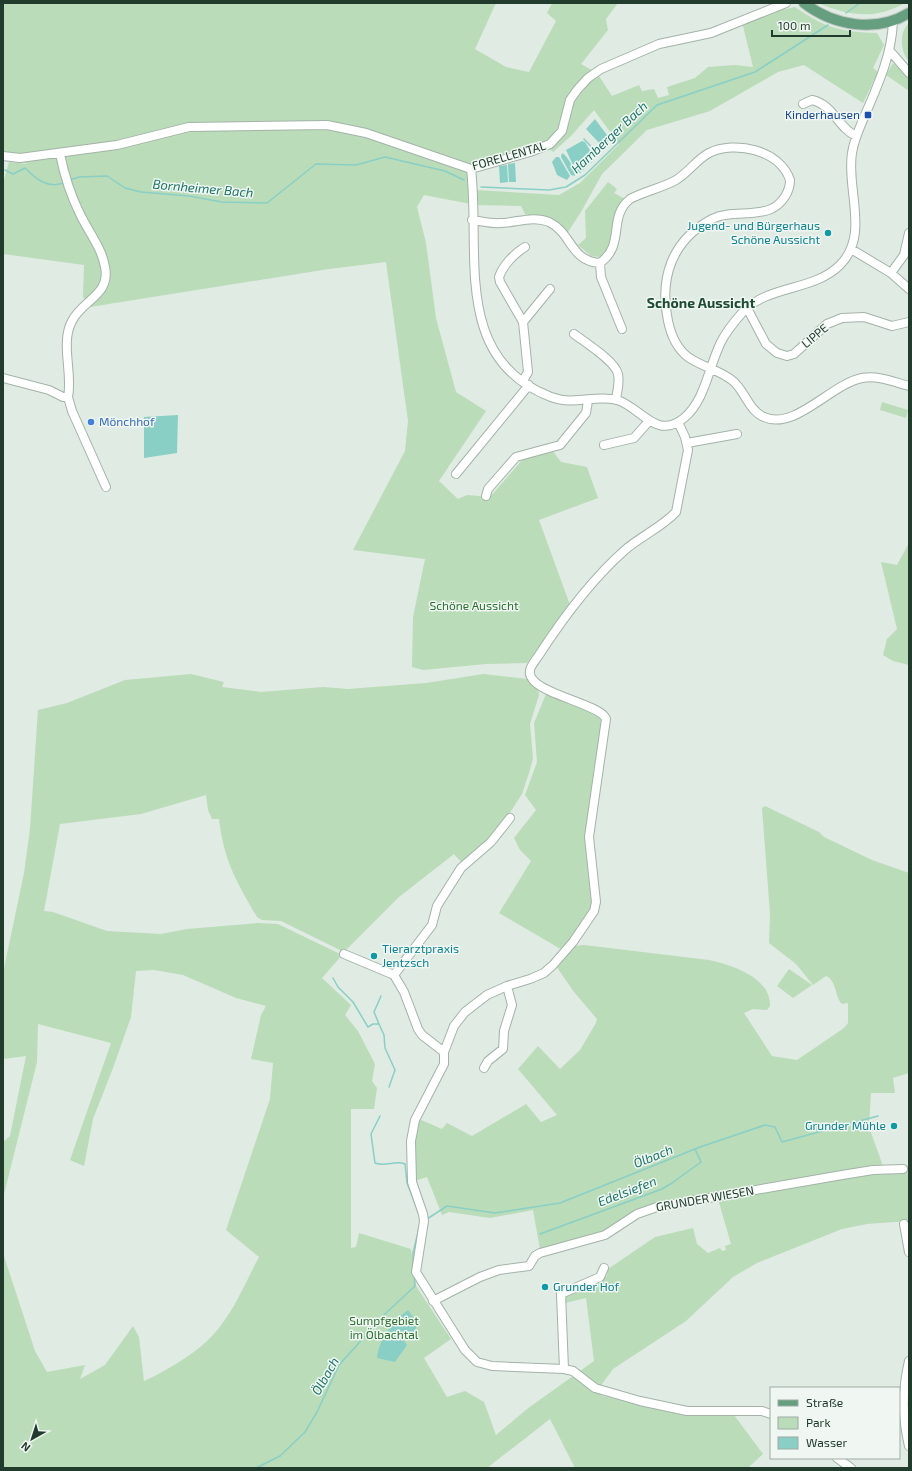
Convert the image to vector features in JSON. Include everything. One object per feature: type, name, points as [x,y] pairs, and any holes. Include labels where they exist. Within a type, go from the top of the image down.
[{"type":"main road","points":[[804,3],[828,18],[845,23],[877,24],[893,21],[909,14]]},
{"type":"street","name":"FORELLENTAL","points":[[3,156],[20,158],[60,154],[117,145],[189,127],[327,125],[366,133],[471,169],[530,152],[550,144],[562,131],[570,100],[588,78],[602,69],[659,44],[711,32],[769,6],[786,3]]},
{"type":"street","points":[[471,169],[473,276],[479,314],[495,352],[510,371],[526,383],[552,397],[564,400],[616,400],[629,405],[649,421],[661,425],[678,422],[692,409],[701,392],[721,341],[747,308],[773,292],[808,283],[830,273],[842,263],[851,249],[856,228],[850,170],[852,153],[856,136],[890,51],[893,21]]},
{"type":"street","points":[[890,51],[909,73]]},
{"type":"street","points":[[803,104],[812,100],[823,104],[836,116],[845,130],[856,136]]},
{"type":"street","points":[[472,220],[494,224],[526,219],[541,220],[558,229],[583,259],[600,263],[608,257],[614,248],[618,216],[624,204],[640,194],[676,180],[708,153],[728,147],[747,149],[768,157],[780,164],[788,176],[790,184],[786,196],[772,209],[723,216],[702,225],[681,244],[669,266],[666,277],[664,301],[669,329],[674,341],[688,357],[732,380],[756,412],[770,420],[789,418],[844,385],[862,378],[877,378],[909,386]]},
{"type":"street","points":[[60,154],[70,191],[105,266],[105,284],[101,292],[76,315],[69,328],[68,397],[72,411],[106,487]]},
{"type":"street","points":[[891,273],[904,255],[909,233]]},
{"type":"street","points":[[456,474],[526,383],[528,372],[523,322],[500,282],[499,277],[507,264],[519,250],[525,247]]},
{"type":"street","points":[[851,249],[891,273],[909,289]]},
{"type":"street","points":[[600,263],[601,277],[622,329]]},
{"type":"street","points":[[523,322],[550,289]]},
{"type":"street","name":"LIPPE","points":[[747,308],[766,344],[777,353],[787,356],[794,354],[827,324],[842,318],[864,318],[892,326],[909,322]]},
{"type":"street","points":[[574,334],[613,365],[618,373],[619,384],[616,400]]},
{"type":"street","points":[[3,378],[49,390],[63,397],[68,397]]},
{"type":"street","points":[[486,496],[488,488],[516,457],[560,444],[586,413],[588,401]]},
{"type":"street","points":[[604,445],[634,438],[649,421]]},
{"type":"street","points":[[678,422],[687,443],[688,450],[676,512],[640,538],[606,569],[551,636],[530,668],[530,674],[534,681],[545,689],[596,710],[605,716],[606,725],[589,836],[596,902],[594,911],[573,942],[544,973],[507,986],[472,1006],[458,1019],[444,1052],[444,1064],[415,1120],[410,1141],[412,1182],[424,1221],[416,1272],[433,1301],[466,1350],[480,1364],[564,1369],[573,1371],[595,1388],[640,1401],[687,1411],[762,1411],[770,1414]]},
{"type":"street","points":[[687,443],[737,434]]},
{"type":"street","points":[[394,974],[432,925],[437,906],[461,868],[491,842],[510,818]]},
{"type":"street","points":[[344,954],[394,974],[404,992],[418,1029],[422,1035],[444,1052]]},
{"type":"street","points":[[484,1068],[488,1062],[503,1049],[504,1031],[512,1005],[507,986]]},
{"type":"street","name":"GRUNDER WIESEN","points":[[433,1301],[480,1276],[499,1270],[528,1266],[535,1256],[540,1253],[605,1235],[637,1214],[657,1207],[873,1170],[903,1169]]},
{"type":"street","points":[[904,1224],[909,1252]]},
{"type":"street","points":[[564,1369],[561,1294],[600,1277],[604,1268]]},
{"type":"street","points":[[909,1361],[905,1383],[904,1421],[909,1446]]},
{"type":"street","points":[[838,1459],[851,1468]]},
{"type":"green space","points":[[3,3],[496,3],[475,49],[506,67],[529,72],[556,21],[547,13],[552,3],[618,3],[606,19],[608,30],[581,64],[597,73],[612,96],[639,85],[642,91],[654,89],[658,98],[669,95],[667,87],[695,78],[708,67],[734,65],[753,67],[742,22],[795,7],[815,20],[834,28],[877,33],[884,45],[873,68],[878,72],[863,103],[804,65],[778,72],[710,111],[647,130],[602,174],[581,212],[566,235],[552,222],[525,214],[521,206],[476,205],[424,195],[417,207],[426,243],[436,318],[456,392],[486,411],[439,481],[458,499],[467,495],[490,497],[522,460],[552,450],[561,462],[587,467],[598,498],[539,520],[570,605],[527,663],[486,664],[423,670],[412,667],[413,617],[425,559],[353,550],[405,451],[408,421],[386,262],[329,269],[90,307],[83,297],[84,265],[3,254],[3,183],[9,162],[28,164],[3,154]],"holes":[[[594,110],[619,144],[580,183],[559,195],[475,190],[473,167],[531,143],[540,141],[553,152],[571,136]]]},
{"type":"green space","points":[[818,3],[905,3],[883,12],[862,14],[840,11]]},
{"type":"green space","points":[[909,23],[909,61],[902,47],[902,37]]},
{"type":"green space","points":[[893,63],[909,78],[909,91],[886,75]]},
{"type":"green space","points":[[608,182],[617,189],[614,193],[625,199],[615,214],[611,244],[600,257],[591,256],[578,245],[586,238],[585,211]]},
{"type":"green space","points":[[882,402],[908,410],[906,418],[880,410]]},
{"type":"green space","points":[[909,543],[909,665],[893,661],[883,655],[887,639],[897,629],[881,562],[897,565]]},
{"type":"green space","name":"Sumpfgebiet im Ölbachtal","points":[[191,674],[224,682],[222,687],[261,692],[323,687],[348,689],[426,683],[483,674],[528,679],[538,689],[539,695],[530,724],[533,758],[530,770],[522,794],[497,833],[462,863],[454,854],[399,897],[344,952],[281,921],[262,920],[257,917],[232,870],[224,847],[219,819],[212,819],[208,810],[206,795],[141,814],[60,824],[44,911],[53,912],[107,931],[161,934],[187,929],[258,923],[278,924],[342,955],[322,978],[351,1005],[345,1015],[358,1031],[375,1064],[372,1081],[377,1088],[374,1109],[351,1109],[351,1248],[356,1247],[359,1233],[411,1249],[416,1286],[451,1339],[424,1358],[447,1397],[465,1391],[484,1402],[496,1435],[527,1409],[594,1361],[586,1298],[565,1303],[564,1296],[607,1276],[608,1269],[655,1237],[693,1228],[697,1244],[708,1253],[720,1248],[722,1251],[726,1250],[725,1246],[731,1244],[718,1199],[657,1208],[625,1224],[541,1255],[533,1210],[490,1218],[449,1212],[442,1215],[427,1177],[415,1181],[414,1141],[419,1119],[442,1129],[447,1123],[472,1136],[526,1104],[541,1122],[557,1115],[518,1069],[538,1046],[560,1069],[580,1050],[596,1023],[597,1019],[574,992],[556,966],[575,946],[584,945],[709,960],[728,965],[748,974],[764,987],[769,996],[770,1006],[767,1010],[753,1009],[744,1013],[772,1056],[797,1060],[844,1028],[848,1023],[848,1003],[842,1004],[830,979],[826,976],[813,985],[796,964],[769,943],[770,914],[762,808],[765,806],[872,860],[909,873],[909,1073],[893,1078],[895,1093],[871,1093],[869,1127],[884,1169],[909,1165],[909,1221],[867,1224],[842,1229],[757,1263],[733,1277],[686,1321],[613,1369],[596,1392],[603,1396],[686,1415],[734,1415],[763,1454],[748,1468],[575,1468],[550,1419],[487,1468],[3,1468],[3,1253],[35,1351],[47,1372],[85,1365],[80,1379],[105,1365],[133,1326],[139,1337],[144,1381],[180,1362],[212,1336],[226,1318],[238,1298],[259,1257],[226,1230],[270,1099],[273,1063],[251,1059],[261,1015],[266,1006],[236,998],[183,975],[154,970],[136,971],[131,1017],[93,1119],[84,1166],[70,1160],[111,1043],[38,1024],[37,1062],[3,1198],[3,1142],[10,1136],[26,1056],[3,1059],[3,973],[24,873],[30,829],[38,710],[67,703],[125,680]]},
{"type":"green space","points":[[546,694],[595,712],[603,721],[587,829],[593,899],[591,910],[564,951],[499,913],[531,861],[520,850],[514,838],[536,810],[525,795],[537,762],[534,723]]},
{"type":"green space","points":[[789,969],[812,985],[793,998],[777,986]]},
{"type":"water","points":[[595,119],[610,139],[603,147],[586,129]]},
{"type":"water","points":[[582,141],[585,142],[592,154],[573,165],[566,150]]},
{"type":"water","points":[[562,153],[571,163],[575,176],[571,175],[561,157]]},
{"type":"water","points":[[556,157],[559,157],[570,176],[567,180],[557,175],[552,162]]},
{"type":"water","points":[[592,157],[594,160],[580,173],[576,172],[575,167]]},
{"type":"water","points":[[515,163],[516,182],[509,182],[508,164]]},
{"type":"water","points":[[507,165],[508,182],[500,183],[499,166]]},
{"type":"water","points":[[178,415],[177,453],[144,458],[144,417]]},
{"type":"water","points":[[408,1310],[417,1322],[415,1332],[408,1333],[403,1339],[407,1345],[395,1362],[377,1358],[383,1337],[397,1319]]},
{"type":"waterway","name":"Hamberger Bach","points":[[846,13],[860,3]]},
{"type":"waterway","name":"Hamberger Bach","points":[[481,187],[549,190],[566,187],[585,175],[657,105],[755,72],[828,25]]},
{"type":"waterway","points":[[584,139],[598,154]]},
{"type":"waterway","name":"Bornheimer Bach","points":[[70,180],[79,177],[107,176],[125,188],[141,192],[189,196],[222,202],[267,203],[316,164],[356,165],[385,157],[445,171],[464,180]]},
{"type":"waterway","name":"Bornheimer Bach","points":[[5,170],[13,174],[25,168],[37,179],[47,184],[52,185],[63,183]]},
{"type":"waterway","points":[[333,978],[338,987],[353,1002],[368,1027],[373,1024],[379,1024],[384,1035],[385,1048],[395,1070],[389,1087]]},
{"type":"waterway","points":[[379,1024],[374,1012],[381,996]]},
{"type":"waterway","points":[[380,1116],[371,1134],[375,1163],[405,1164],[407,1183],[418,1211]]},
{"type":"waterway","name":"Ölbach","points":[[427,1219],[447,1206],[495,1213],[560,1203],[700,1147],[765,1125],[775,1127],[782,1142],[878,1116]]},
{"type":"waterway","name":"Edelsiefen","points":[[540,1234],[662,1189],[701,1162],[695,1149]]},
{"type":"waterway","name":"Ölbach","points":[[413,1265],[413,1253],[419,1228]]},
{"type":"waterway","name":"Ölbach","points":[[256,1468],[280,1456],[305,1432],[317,1412],[339,1365],[386,1313],[415,1286],[414,1275]]},
{"type":"place","name":"Kinderhausen","points":[[868,115]]},
{"type":"place","name":"Jugend- und Bürgerhaus Schöne Aussicht","points":[[828,233]]},
{"type":"place","name":"Mönchhof","points":[[91,422]]},
{"type":"place","name":"Tierarztpraxis Jentzsch","points":[[374,956]]},
{"type":"place","name":"Grunder Mühle","points":[[894,1126]]},
{"type":"place","name":"Grunder Hof","points":[[545,1287]]},
{"type":"district","name":"Schöne Aussicht","points":[[701,303]]}]
